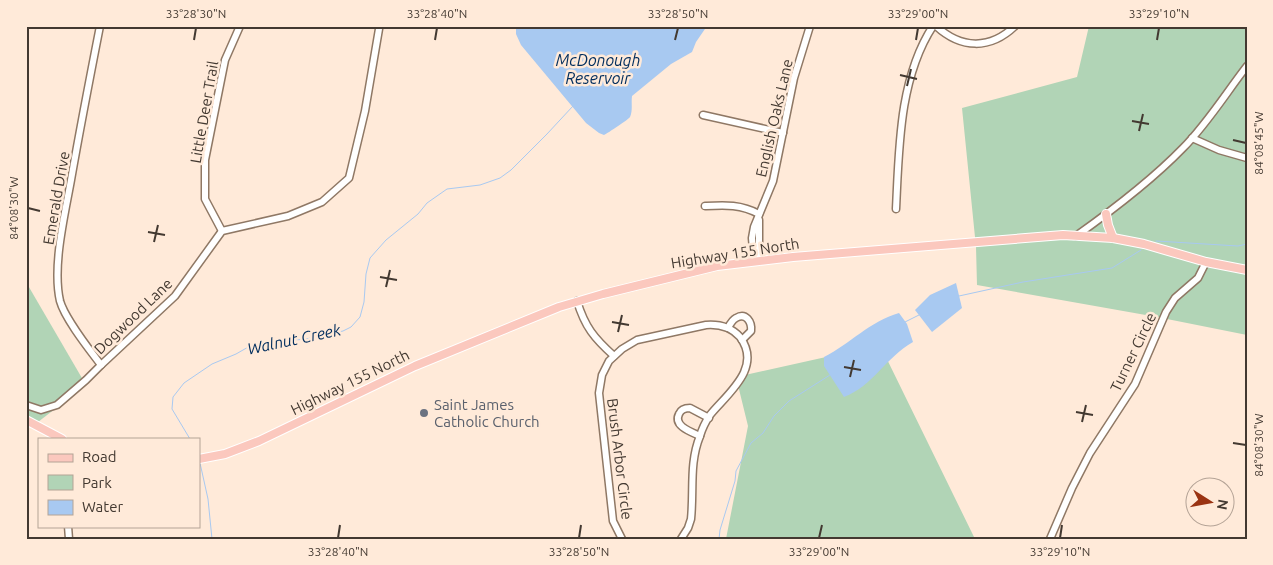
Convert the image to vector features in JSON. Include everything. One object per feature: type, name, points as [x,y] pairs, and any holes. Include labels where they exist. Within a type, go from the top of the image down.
[{"type":"main road","points":[[1106,214],[1113,238]]},
{"type":"main road","name":"Highway 155 North","points":[[200,459],[225,454],[288,428],[415,366],[497,331],[577,301],[681,274],[756,261],[1035,236],[1113,238],[1144,244],[1206,262],[1247,270]]},
{"type":"main road","points":[[26,420],[60,438]]},
{"type":"street","name":"Emerald Drive","points":[[100,26],[67,201],[58,257],[58,280],[60,302],[76,330],[100,365]]},
{"type":"street","name":"Little Deer Trail","points":[[222,231],[205,199],[205,160],[225,60],[240,26]]},
{"type":"street","points":[[222,231],[288,216],[322,202],[350,178],[365,111],[380,29],[378,26]]},
{"type":"street","name":"English Oaks Lane","points":[[756,261],[759,214],[772,185],[794,78],[810,26]]},
{"type":"street","points":[[896,209],[899,134],[913,69],[922,44],[934,26],[956,40],[975,44],[997,40],[1015,26]]},
{"type":"street","points":[[1076,236],[1158,172],[1192,138],[1247,66]]},
{"type":"street","points":[[703,115],[783,133]]},
{"type":"street","points":[[1192,138],[1219,150],[1247,158]]},
{"type":"street","points":[[705,206],[736,205],[759,214]]},
{"type":"street","name":"Dogwood Lane","points":[[26,405],[46,410],[57,405],[86,380],[175,296],[222,231]]},
{"type":"street","name":"Turner Circle","points":[[1050,539],[1072,488],[1090,453],[1135,384],[1166,312],[1175,298],[1198,278],[1206,262]]},
{"type":"street","points":[[577,301],[589,331],[614,356]]},
{"type":"street","points":[[681,539],[691,519],[693,462],[700,436],[709,418],[740,381],[744,373],[747,360],[742,340],[728,328],[737,317],[742,316],[748,318],[751,323],[751,331],[742,340]]},
{"type":"street","name":"Brush Arbor Circle","points":[[622,539],[613,521],[599,397],[602,375],[614,356],[628,345],[643,339],[706,325],[728,328]]},
{"type":"street","points":[[700,436],[680,426],[679,414],[685,408],[690,408],[709,418]]},
{"type":"green space","points":[[1089,26],[1247,26],[1247,335],[977,285],[976,247],[962,108],[1077,77]]},
{"type":"green space","points":[[26,282],[86,385],[38,422],[26,418]]},
{"type":"green space","points":[[880,345],[975,539],[726,539],[748,426],[736,377]]},
{"type":"water","name":"McDonough Reservoir","points":[[516,26],[707,26],[696,42],[692,52],[671,64],[632,96],[630,117],[604,135],[586,123],[521,45],[516,34]]},
{"type":"water","points":[[956,283],[962,308],[932,332],[915,310],[930,295]]},
{"type":"water","points":[[899,313],[907,324],[913,342],[895,355],[863,386],[844,397],[824,366],[824,357],[879,321]]},
{"type":"waterway","name":"Walnut Creek","points":[[189,438],[172,409],[173,397],[184,383],[212,364],[250,346],[306,339],[343,331],[351,327],[360,317],[370,258],[386,240],[418,214],[427,203],[447,189],[480,185],[500,178],[511,170],[573,106]]},
{"type":"waterway","points":[[1156,241],[1238,246],[1247,244]]},
{"type":"waterway","points":[[959,296],[1023,282],[1112,268],[1141,250]]},
{"type":"waterway","points":[[905,322],[919,315]]},
{"type":"waterway","points":[[719,539],[736,471],[751,443],[763,433],[774,416],[789,401],[830,375]]},
{"type":"waterway","name":"Walnut Creek","points":[[200,463],[208,499],[212,539]]},
{"type":"place","name":"Saint James Catholic Church","points":[[424,413]]}]
